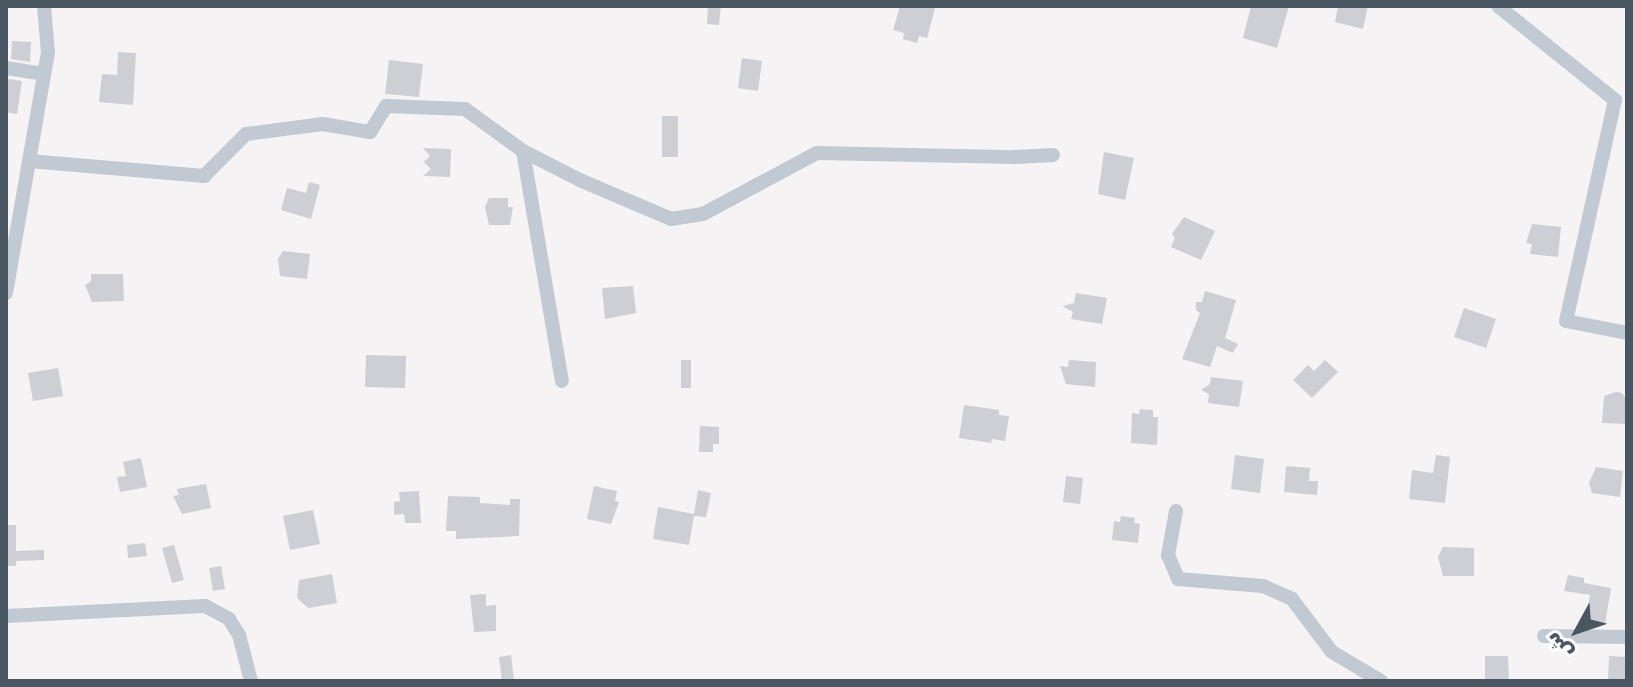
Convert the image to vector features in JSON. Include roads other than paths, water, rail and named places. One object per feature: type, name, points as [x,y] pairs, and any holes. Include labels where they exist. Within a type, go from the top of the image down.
[{"type":"street","points":[[7,284],[48,52],[44,6]]},
{"type":"street","points":[[1500,6],[1615,100],[1566,321],[1627,333]]},
{"type":"street","points":[[6,68],[44,74]]},
{"type":"street","points":[[29,161],[204,176],[246,134],[323,124],[370,132],[386,106],[465,109],[523,151],[582,181],[671,219],[703,214],[817,153],[1053,155]]},
{"type":"street","points":[[523,151],[562,381]]},
{"type":"street","points":[[1176,511],[1168,555],[1178,579],[1263,586],[1292,599],[1332,652],[1381,681]]},
{"type":"street","points":[[6,616],[205,606],[229,619],[239,635],[251,681]]},
{"type":"street","points":[[1544,636],[1627,637]]}]
